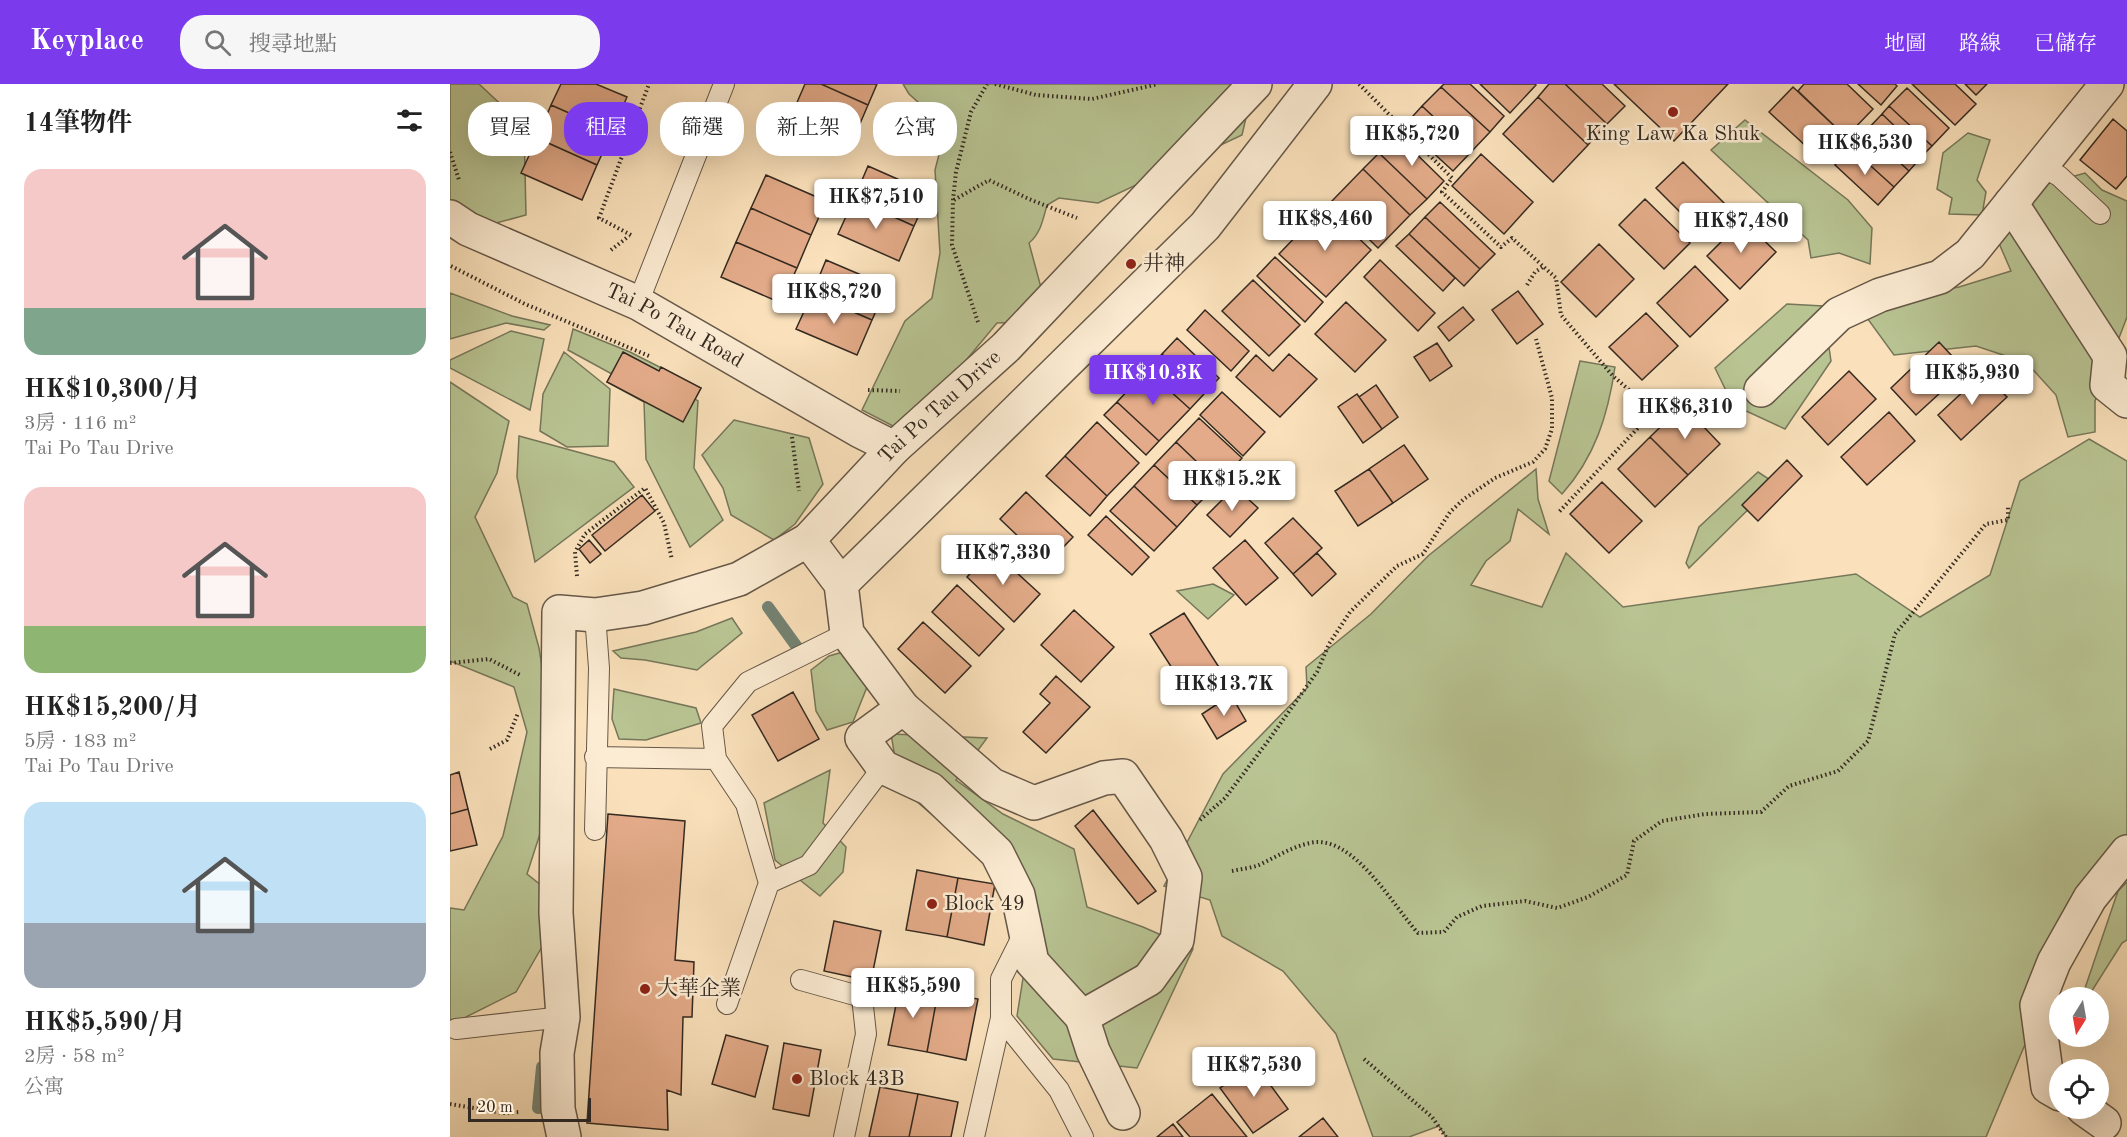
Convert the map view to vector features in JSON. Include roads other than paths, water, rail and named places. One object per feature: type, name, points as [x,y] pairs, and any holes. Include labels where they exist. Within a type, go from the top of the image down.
[{"type":"street","name":"Tai Po Tau Drive","points":[[563,1017],[556,913],[558,612],[595,615],[643,608],[740,579],[808,540],[894,448],[1006,347],[1255,84]]},
{"type":"street","points":[[841,584],[1206,226],[1315,84]]},
{"type":"street","points":[[1761,390],[1839,314],[1881,295],[1940,277],[1970,254],[2107,84]]},
{"type":"street","name":"Tai Po Tau Road","points":[[456,203],[468,229],[638,303],[860,431],[894,448]]},
{"type":"street","points":[[2011,203],[2110,356],[2107,385],[2127,401]]},
{"type":"street","points":[[808,540],[841,584],[847,633],[903,708],[992,786],[1034,803],[1104,778],[1123,776],[1166,839],[1185,878],[1178,940],[1149,979],[1082,1017]]},
{"type":"street","points":[[903,708],[862,738],[883,767],[930,789],[997,853],[1018,895],[1032,962],[1082,1017],[1093,1051],[1124,1113]]},
{"type":"street","points":[[2049,1088],[2037,1005],[2054,962],[2090,898],[2127,852]]},
{"type":"street","points":[[561,1123],[557,1053],[563,1017]]},
{"type":"lane","points":[[638,303],[724,84]]},
{"type":"lane","points":[[2041,166],[2059,176],[2100,214]]},
{"type":"lane","points":[[595,615],[599,668],[595,757],[595,830]]},
{"type":"lane","points":[[727,1004],[769,883],[746,804],[716,759],[712,726],[748,681],[847,633]]},
{"type":"lane","points":[[595,757],[716,759]]},
{"type":"lane","points":[[769,883],[809,865],[883,767]]},
{"type":"lane","points":[[974,1137],[1001,1018],[1001,979],[1025,931]]},
{"type":"lane","points":[[801,980],[862,997],[866,1034],[844,1137]]},
{"type":"lane","points":[[456,1029],[563,1017]]},
{"type":"lane","points":[[1001,1018],[1059,1090],[1083,1137]]},
{"type":"waterway","points":[[768,607],[797,647]]},
{"type":"waterway","points":[[538,1108],[542,1067]]},
{"type":"place","name":"King Law Ka Shuk","points":[[1673,112]]},
{"type":"place","name":"井神","points":[[1131,264]]},
{"type":"place","name":"Block 49","points":[[932,904]]},
{"type":"place","name":"大華企業","points":[[645,989]]},
{"type":"place","name":"Block 43B","points":[[797,1079]]}]
